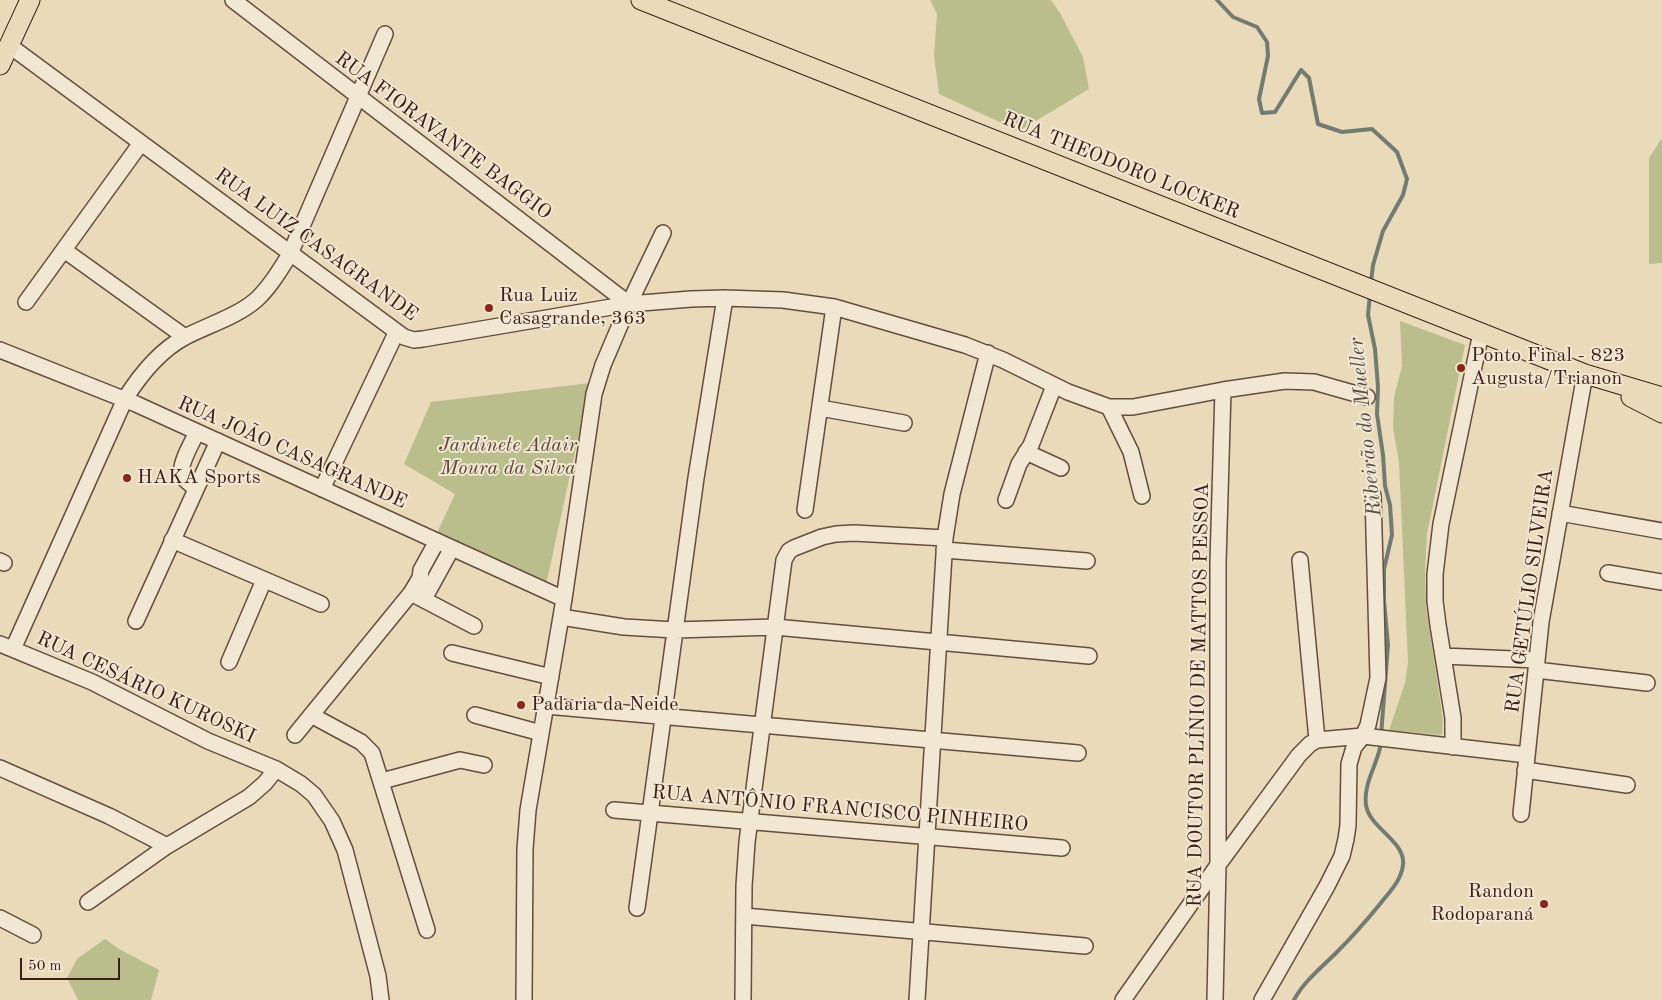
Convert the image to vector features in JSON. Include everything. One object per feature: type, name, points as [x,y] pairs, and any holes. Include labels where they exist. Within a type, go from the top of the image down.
[{"type":"main road","points":[[0,65],[30,0]]},
{"type":"main road","name":"RUA THEODORO LOCKER","points":[[641,0],[1585,374],[1662,413]]},
{"type":"main road","name":"RUA THEODORO LOCKER","points":[[1585,374],[1662,397]]},
{"type":"street","name":"RUA FIORAVANTE BAGGIO","points":[[233,0],[629,304]]},
{"type":"street","points":[[6,646],[125,399],[140,376],[174,344],[223,320],[255,300],[277,275],[290,254],[385,34]]},
{"type":"street","name":"RUA LUIZ CASAGRANDE","points":[[10,46],[396,332],[414,340],[629,304],[725,298],[783,300],[834,307],[941,337],[988,354],[1081,398],[1109,407],[1133,407],[1256,384],[1299,381],[1328,386],[1367,397]]},
{"type":"street","points":[[26,302],[141,143]]},
{"type":"street","points":[[524,1000],[526,829],[564,599],[595,389],[629,304],[663,233]]},
{"type":"street","points":[[64,250],[185,337]]},
{"type":"street","points":[[637,908],[696,478],[725,298]]},
{"type":"street","points":[[805,510],[834,307]]},
{"type":"street","points":[[322,489],[396,332]]},
{"type":"street","points":[[1453,747],[1452,711],[1435,601],[1435,574],[1437,550],[1481,332]]},
{"type":"street","name":"RUA JOÃO CASAGRANDE","points":[[0,350],[125,399],[564,599]]},
{"type":"street","points":[[918,1000],[945,544],[952,494],[988,354]]},
{"type":"street","name":"RUA GETÚLIO SILVEIRA","points":[[1521,814],[1541,622],[1585,374]]},
{"type":"street","points":[[1006,500],[1018,464],[1026,452],[1054,386]]},
{"type":"street","name":"RUA DOUTOR PLÍNIO DE MATTOS PESSOA","points":[[1215,1000],[1218,865],[1218,563],[1223,390]]},
{"type":"street","points":[[1109,407],[1131,452],[1142,496]]},
{"type":"street","points":[[820,408],[904,423]]},
{"type":"street","points":[[195,488],[182,476],[181,472],[182,465],[197,432]]},
{"type":"street","points":[[136,621],[218,441]]},
{"type":"street","points":[[1026,452],[1061,468]]},
{"type":"street","points":[[1373,495],[1378,678],[1372,709],[1375,738]]},
{"type":"street","points":[[1560,513],[1662,531]]},
{"type":"street","points":[[744,1000],[746,859],[775,627],[786,555],[789,551],[822,537],[854,533],[1087,561]]},
{"type":"street","points":[[172,540],[321,604]]},
{"type":"street","points":[[417,596],[421,570],[437,541]]},
{"type":"street","points":[[295,735],[417,596],[452,548]]},
{"type":"street","points":[[1300,560],[1317,740]]},
{"type":"street","points":[[1608,574],[1662,582]]},
{"type":"street","points":[[229,662],[264,580]]},
{"type":"street","points":[[417,596],[474,626]]},
{"type":"street","points":[[561,617],[624,628],[675,630],[775,627],[1089,656]]},
{"type":"street","name":"RUA CESÁRIO KUROSKI","points":[[6,646],[92,682],[208,741],[276,769],[301,784],[314,796],[332,821],[345,850],[378,976],[381,1000]]},
{"type":"street","points":[[452,653],[551,677]]},
{"type":"street","points":[[1444,656],[1536,665],[1647,682]]},
{"type":"street","points":[[546,706],[1078,753]]},
{"type":"street","points":[[311,715],[368,747],[376,759],[427,930]]},
{"type":"street","points":[[474,715],[541,733]]},
{"type":"street","points":[[1123,1000],[1218,865],[1299,755],[1317,740],[1375,738],[1453,747],[1627,785]]},
{"type":"street","points":[[1262,1000],[1342,856],[1348,825],[1349,764],[1354,748],[1375,738]]},
{"type":"street","points":[[382,782],[460,760],[484,765]]},
{"type":"street","points":[[0,768],[110,816],[166,846]]},
{"type":"street","points":[[88,902],[166,846],[250,797],[276,769]]},
{"type":"street","name":"RUA ANTÔNIO FRANCISCO PINHEIRO","points":[[614,810],[1062,848]]},
{"type":"street","points":[[744,916],[1085,946]]},
{"type":"street","points":[[0,918],[33,935]]},
{"type":"green space","points":[[930,0],[1051,0],[1083,57],[1089,89],[1019,131],[939,94],[934,56],[937,14]]},
{"type":"green space","points":[[1662,138],[1662,263],[1649,264],[1649,158]]},
{"type":"green space","points":[[1400,321],[1465,345],[1427,534],[1426,606],[1443,720],[1442,735],[1389,730],[1405,683],[1408,662],[1399,462],[1393,428],[1394,397],[1402,366]]},
{"type":"green space","name":"Jardinete Adair Moura da Silva","points":[[590,383],[546,585],[437,533],[455,494],[404,464],[431,402]]},
{"type":"green space","points":[[105,939],[119,949],[159,970],[151,1000],[78,1000],[67,978],[77,959]]},
{"type":"waterway","name":"Ribeirão do Mueller","points":[[1217,0],[1233,17],[1257,27],[1267,42],[1268,56],[1259,99],[1262,113],[1275,112],[1301,70],[1309,78],[1318,124],[1342,132],[1372,129],[1397,152],[1407,179],[1403,195],[1383,231],[1373,265],[1371,282]]},
{"type":"waterway","name":"Ribeirão do Mueller","points":[[1370,294],[1368,315],[1375,349],[1378,387],[1377,414],[1385,486],[1390,505],[1392,535],[1384,569],[1384,601],[1388,645],[1381,736]]},
{"type":"waterway","name":"Ribeirão do Mueller","points":[[1294,1000],[1308,980],[1375,910],[1394,886],[1402,871],[1402,856],[1399,849],[1373,821],[1366,805],[1367,789],[1381,743]]},
{"type":"place","name":"Rua Luiz Casagrande, 363","points":[[489,308]]},
{"type":"place","name":"Ponto Final - 823 Augusta/Trianon","points":[[1461,368]]},
{"type":"place","name":"HAKA Sports","points":[[127,478]]},
{"type":"place","name":"Padaria da Neide","points":[[521,705]]},
{"type":"place","name":"Randon Rodoparaná","points":[[1544,904]]}]
